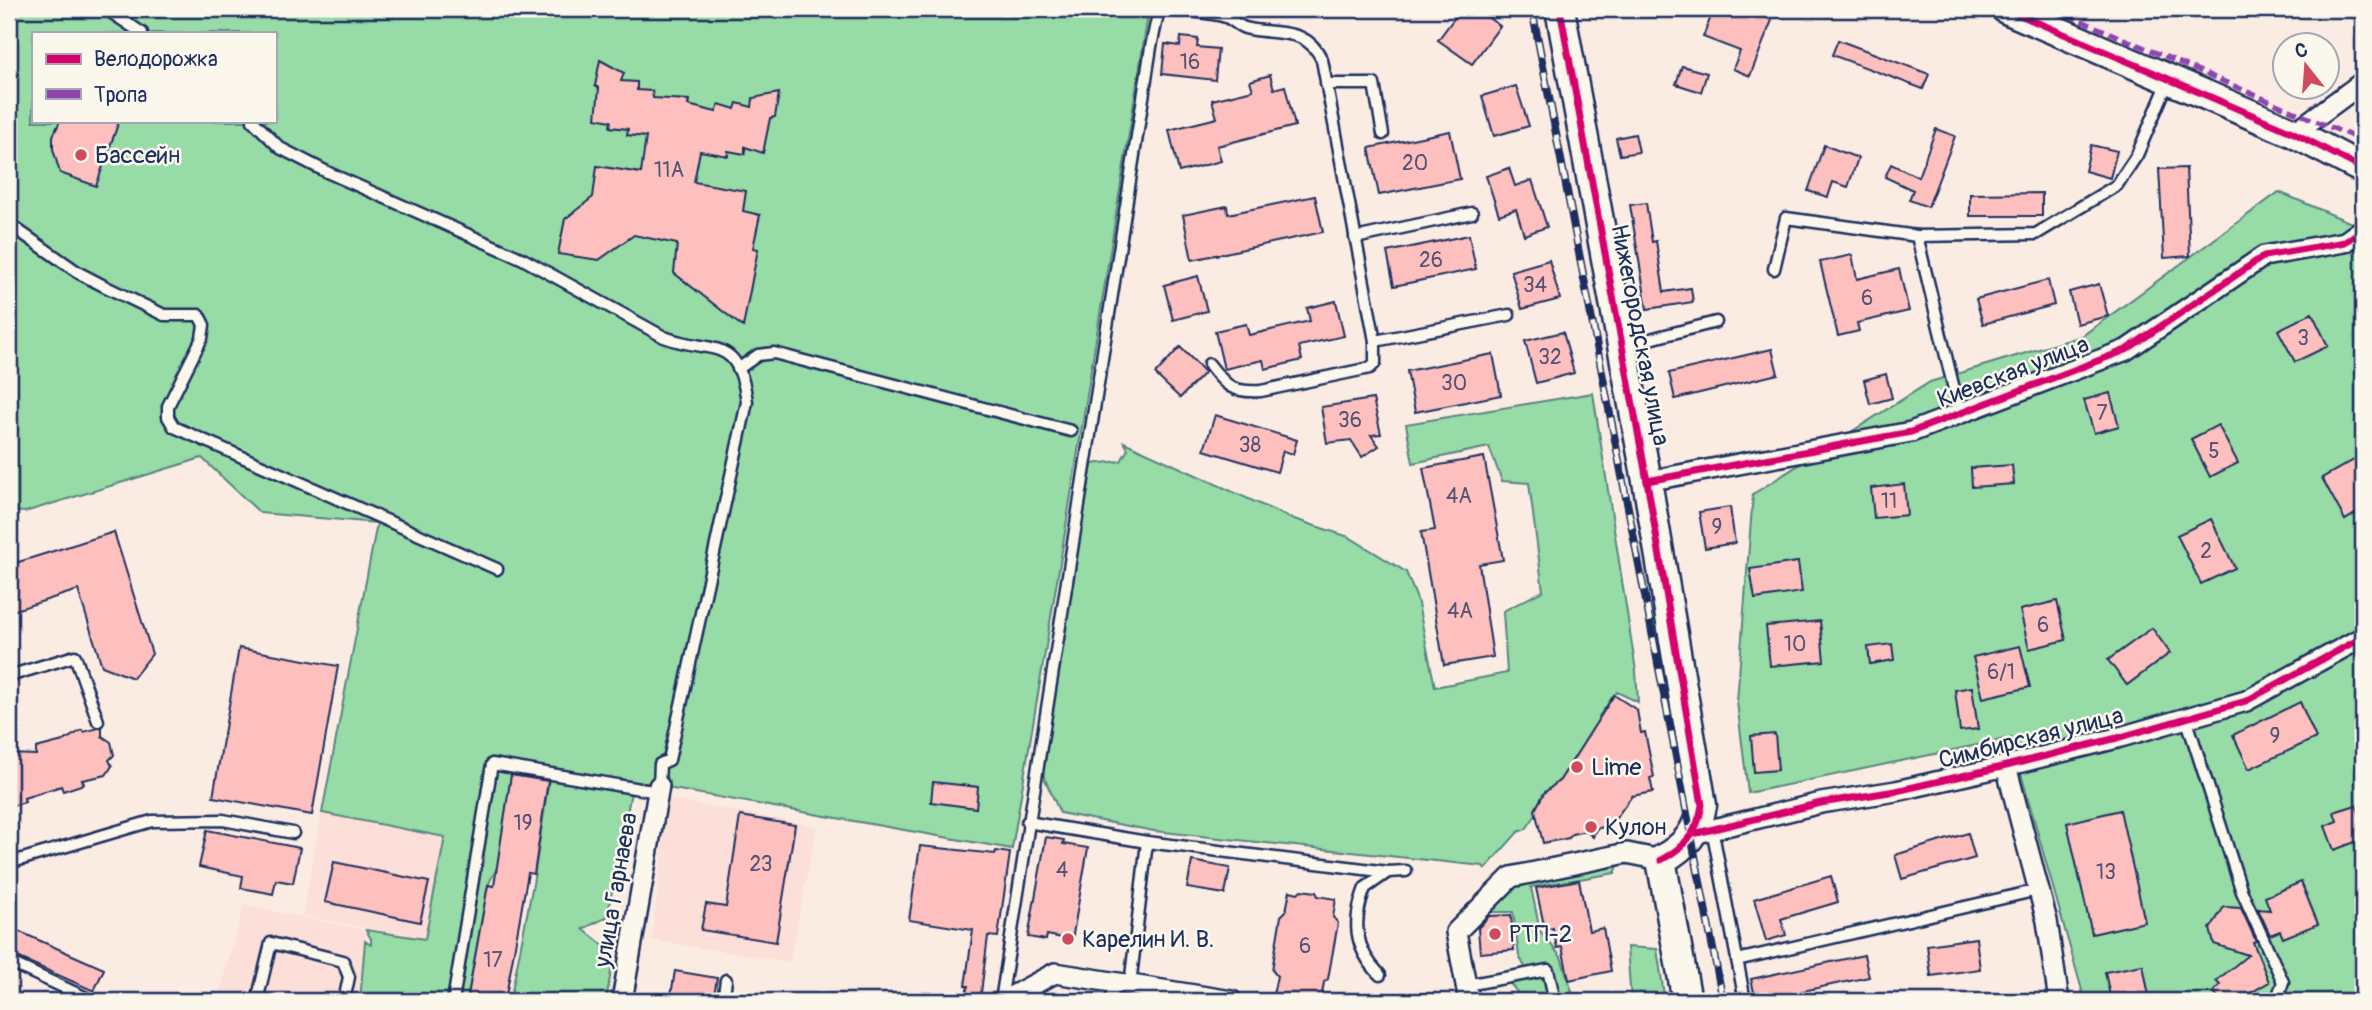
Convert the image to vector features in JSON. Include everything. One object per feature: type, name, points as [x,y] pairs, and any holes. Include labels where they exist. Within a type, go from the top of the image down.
[{"type":"street","name":"Нижегородская улица","points":[[1560,9],[1647,481],[1702,805],[1702,831]]},
{"type":"street","points":[[2006,9],[2294,133],[2363,169]]},
{"type":"street","points":[[2294,133],[2363,82]]},
{"type":"street","name":"Киевская улица","points":[[1647,481],[1911,432],[2126,350],[2264,256],[2345,242],[2363,229]]},
{"type":"street","name":"Симбирская улица","points":[[1702,831],[2006,766],[2246,701],[2363,637]]},
{"type":"street","points":[[2006,766],[2047,921],[2059,1001]]},
{"type":"street","name":"улица Гарнаева","points":[[622,1001],[658,789]]},
{"type":"street","points":[[1468,993],[1456,932],[1511,877],[1627,852],[1661,860],[1679,850],[1702,831]]},
{"type":"street","points":[[1661,860],[1687,1001]]},
{"type":"street","points":[[1002,1001],[1055,973],[1118,990],[1232,1001]]},
{"type":"lane","points":[[106,9],[140,32]]},
{"type":"lane","points":[[1002,1001],[1027,822],[1159,9]]},
{"type":"lane","points":[[1177,9],[1228,18],[1242,27],[1304,39],[1317,50],[1322,60],[1376,341],[1375,363],[1370,368],[1261,391],[1246,392],[1234,389],[1225,384],[1209,364]]},
{"type":"lane","points":[[1774,269],[1786,218],[1917,236],[2036,233],[2117,185],[2137,155],[2169,79]]},
{"type":"lane","points":[[1326,84],[1374,83],[1382,134]]},
{"type":"lane","points":[[254,122],[292,155],[523,259],[664,337],[723,350],[733,358],[744,382],[747,402],[669,760],[660,764],[658,789],[492,764],[453,1001]]},
{"type":"lane","points":[[1355,237],[1472,213]]},
{"type":"lane","points":[[9,224],[79,273],[164,315],[199,315],[204,325],[202,338],[168,406],[168,417],[174,427],[497,569]]},
{"type":"lane","points":[[1917,236],[1959,414]]},
{"type":"lane","points":[[1376,341],[1509,315]]},
{"type":"lane","points":[[1622,346],[1716,322]]},
{"type":"lane","points":[[738,369],[758,355],[774,353],[1071,431]]},
{"type":"lane","points":[[9,676],[75,656],[98,721]]},
{"type":"lane","points":[[2189,727],[2242,892],[2283,982],[2277,1001]]},
{"type":"lane","points":[[9,863],[136,823],[152,821],[223,820],[293,833]]},
{"type":"lane","points":[[1027,822],[1147,842],[1388,872],[1406,871]]},
{"type":"lane","points":[[1702,831],[1737,960],[1745,1001]]},
{"type":"lane","points":[[1118,990],[1147,842]]},
{"type":"lane","points":[[1380,975],[1368,963],[1360,944],[1356,921],[1365,888],[1388,872]]},
{"type":"lane","points":[[1737,960],[2038,890]]},
{"type":"lane","points":[[257,1001],[271,943],[343,961],[349,976],[344,1001]]},
{"type":"lane","points":[[9,962],[93,1001]]},
{"type":"lane","points":[[1468,993],[1548,970],[1555,1001]]},
{"type":"lane","points":[[723,1001],[726,980]]},
{"type":"shaded area","points":[[668,799],[817,826],[790,962],[652,940]]},
{"type":"shaded area","points":[[322,813],[445,836],[425,939],[302,916]]},
{"type":"shaded area","points":[[244,905],[366,930],[360,1001],[217,1001]]},
{"type":"green space","points":[[9,9],[1149,9],[1012,849],[633,782],[607,917],[583,929],[614,954],[606,1001],[510,1001],[533,884],[549,779],[512,773],[497,868],[488,885],[467,1001],[360,1001],[365,941],[371,945],[366,930],[425,939],[445,837],[322,813],[377,523],[260,513],[202,458],[25,512],[9,511]]},
{"type":"green space","points":[[2279,192],[2363,228],[2363,1001],[2085,1001],[2011,738],[1748,793],[1737,702],[1753,494],[1930,382],[2082,336]]},
{"type":"green space","points":[[1593,393],[1636,671],[1638,702],[1617,692],[1599,716],[1603,719],[1526,829],[1518,832],[1485,869],[1483,866],[1154,831],[1060,813],[1039,766],[1092,464],[1121,461],[1128,449],[1124,442],[1288,517],[1349,537],[1406,572],[1417,599],[1435,687],[1507,673],[1503,611],[1543,591],[1529,483],[1502,481],[1489,447],[1413,463],[1406,424]]},
{"type":"green space","points":[[1621,859],[1615,873],[1531,887],[1540,931],[1561,957],[1575,1001],[1524,1001],[1509,982],[1532,980],[1519,956],[1513,912],[1486,912],[1515,884]]},
{"type":"green space","points":[[1627,947],[1657,949],[1665,1001],[1631,1001]]},
{"type":"building","points":[[1461,9],[1476,9],[1500,26],[1472,64],[1438,40]]},
{"type":"building","points":[[1714,9],[1745,9],[1772,20],[1750,76],[1733,69],[1740,51],[1703,37]]},
{"type":"building","points":[[1181,37],[1198,39],[1197,47],[1218,49],[1215,80],[1162,74],[1165,44],[1180,46]]},
{"type":"building","points":[[1838,40],[1929,74],[1923,89],[1832,55]]},
{"type":"building","points":[[600,60],[624,73],[621,81],[637,82],[637,90],[652,91],[653,98],[689,100],[688,105],[716,112],[719,104],[735,109],[737,103],[752,107],[753,98],[779,93],[775,117],[770,118],[763,153],[745,147],[745,154],[728,151],[728,156],[700,151],[694,182],[746,191],[743,211],[760,215],[753,248],[758,249],[743,327],[674,273],[677,244],[634,235],[599,260],[558,254],[565,219],[593,197],[597,166],[641,173],[646,137],[627,135],[628,129],[610,127],[611,121],[596,118],[599,88],[595,86]]},
{"type":"building","points":[[1682,66],[1707,73],[1701,92],[1676,84]]},
{"type":"building","points":[[1270,75],[1274,89],[1285,86],[1295,126],[1217,146],[1221,161],[1179,172],[1169,130],[1217,118],[1212,100],[1253,90],[1250,81]]},
{"type":"building","points":[[1516,86],[1529,126],[1494,136],[1482,96]]},
{"type":"building","name":"Бассейн","points":[[60,122],[119,122],[96,186],[60,173],[53,149],[53,136]]},
{"type":"building","points":[[1936,129],[1955,136],[1928,207],[1909,200],[1913,190],[1885,177],[1891,164],[1918,177]]},
{"type":"building","points":[[1450,131],[1460,179],[1379,195],[1369,148]]},
{"type":"building","points":[[1635,134],[1639,152],[1620,155],[1616,138]]},
{"type":"building","points":[[1824,145],[1858,158],[1848,187],[1833,182],[1828,197],[1808,191]]},
{"type":"building","points":[[2091,145],[2117,151],[2110,178],[2085,171]]},
{"type":"building","points":[[1509,168],[1515,186],[1532,180],[1547,227],[1524,235],[1516,209],[1499,215],[1486,176]]},
{"type":"building","points":[[2186,168],[2190,256],[2164,258],[2159,169]]},
{"type":"building","points":[[2042,193],[2042,216],[1970,216],[1970,194]]},
{"type":"building","points":[[1315,196],[1323,232],[1192,260],[1183,215],[1227,206],[1228,214]]},
{"type":"building","points":[[1646,203],[1652,242],[1656,241],[1664,292],[1691,288],[1693,302],[1647,309],[1630,205]]},
{"type":"building","points":[[1469,235],[1476,269],[1394,286],[1387,252]]},
{"type":"building","points":[[1852,255],[1857,279],[1899,269],[1909,311],[1857,323],[1859,331],[1838,336],[1820,262]]},
{"type":"building","points":[[1549,260],[1560,299],[1522,309],[1511,271]]},
{"type":"building","points":[[1198,276],[1207,311],[1173,320],[1164,285]]},
{"type":"building","points":[[2048,280],[2054,305],[1983,324],[1976,299]]},
{"type":"building","points":[[2099,284],[2108,316],[2077,324],[2069,292]]},
{"type":"building","points":[[1336,301],[1344,336],[1299,346],[1302,360],[1265,369],[1263,360],[1224,369],[1215,331],[1246,324],[1249,335],[1310,321],[1307,308]]},
{"type":"building","points":[[2312,313],[2328,346],[2295,362],[2278,330]]},
{"type":"building","points":[[1563,332],[1574,373],[1536,383],[1525,341]]},
{"type":"building","points":[[1180,347],[1205,372],[1180,398],[1155,374]]},
{"type":"building","points":[[1772,349],[1778,374],[1675,399],[1669,373]]},
{"type":"building","points":[[1493,354],[1501,395],[1415,412],[1407,371]]},
{"type":"building","points":[[1886,374],[1892,398],[1870,404],[1864,380]]},
{"type":"building","points":[[2110,393],[2119,426],[2094,433],[2084,400]]},
{"type":"building","points":[[1373,399],[1381,434],[1371,435],[1379,446],[1362,457],[1351,440],[1327,443],[1321,407]]},
{"type":"building","points":[[1215,415],[1297,440],[1293,454],[1283,451],[1277,472],[1204,450]]},
{"type":"building","points":[[2218,425],[2238,463],[2210,477],[2191,439]]},
{"type":"building","points":[[2363,455],[2363,509],[2345,520],[2322,478]]},
{"type":"building","points":[[1484,457],[1503,560],[1479,564],[1493,657],[1444,665],[1421,532],[1435,530],[1423,468]]},
{"type":"building","points":[[2012,465],[2014,484],[1972,487],[1971,468]]},
{"type":"building","points":[[1904,484],[1907,515],[1874,518],[1871,488]]},
{"type":"building","points":[[1730,507],[1735,543],[1705,548],[1699,512]]},
{"type":"building","points":[[2211,519],[2235,568],[2201,584],[2177,535]]},
{"type":"building","points":[[114,532],[152,654],[133,678],[102,666],[78,590],[9,612],[9,565]]},
{"type":"building","points":[[1798,562],[1802,592],[1755,599],[1750,569]]},
{"type":"building","points":[[2057,601],[2066,640],[2029,649],[2020,610]]},
{"type":"building","points":[[1820,621],[1824,661],[1770,666],[1766,626]]},
{"type":"building","points":[[2152,628],[2170,653],[2127,685],[2108,660]]},
{"type":"building","points":[[1892,644],[1894,660],[1870,664],[1868,647]]},
{"type":"building","points":[[2020,646],[2030,687],[1983,698],[1973,657]]},
{"type":"building","points":[[239,648],[338,666],[312,815],[213,797]]},
{"type":"building","points":[[1972,687],[1978,729],[1960,731],[1955,690]]},
{"type":"building","points":[[1614,695],[1637,710],[1641,733],[1645,732],[1654,777],[1650,778],[1653,792],[1632,796],[1611,825],[1596,829],[1593,837],[1586,831],[1572,834],[1569,838],[1543,843],[1535,810],[1544,793],[1560,780]]},
{"type":"building","points":[[2300,702],[2316,738],[2249,769],[2233,735]]},
{"type":"building","points":[[102,727],[102,736],[111,742],[114,755],[109,760],[112,766],[106,775],[82,780],[84,784],[63,791],[61,786],[24,798],[25,802],[9,807],[9,754],[36,755],[36,748],[63,741],[82,730],[84,732]]},
{"type":"building","points":[[1775,734],[1778,770],[1754,772],[1751,736]]},
{"type":"building","points":[[511,775],[548,781],[534,874],[528,873],[505,1001],[467,1001],[488,885],[494,886]]},
{"type":"building","points":[[933,782],[978,787],[976,808],[931,802]]},
{"type":"building","points":[[2356,805],[2363,824],[2363,839],[2334,850],[2325,826],[2337,821],[2334,812]]},
{"type":"building","points":[[2120,810],[2145,922],[2092,934],[2067,823]]},
{"type":"building","points":[[740,816],[795,825],[776,942],[701,930],[706,904],[726,907]]},
{"type":"building","points":[[207,830],[300,848],[293,883],[276,880],[273,894],[241,888],[243,876],[199,867]]},
{"type":"building","points":[[1968,833],[1975,858],[1902,879],[1895,855]]},
{"type":"building","points":[[1046,837],[1064,840],[1063,844],[1088,848],[1072,940],[1047,935],[1046,940],[1028,937]]},
{"type":"building","points":[[920,846],[995,854],[996,851],[1010,853],[998,937],[988,936],[980,1001],[964,1001],[973,930],[909,920]]},
{"type":"building","points":[[1192,861],[1230,868],[1225,894],[1187,888]]},
{"type":"building","points":[[334,862],[429,882],[420,922],[325,902]]},
{"type":"building","points":[[1831,876],[1838,902],[1781,919],[1786,935],[1766,941],[1754,899]]},
{"type":"building","points":[[1579,880],[1589,931],[1603,928],[1611,971],[1569,980],[1562,947],[1557,948],[1553,928],[1545,930],[1536,888]]},
{"type":"building","points":[[2301,882],[2318,924],[2283,938],[2280,931],[2270,935],[2258,909],[2270,910],[2265,897]]},
{"type":"building","points":[[1301,890],[1336,899],[1333,917],[1338,923],[1328,979],[1324,982],[1321,1001],[1273,995],[1277,976],[1272,970],[1281,916],[1286,911],[1290,891],[1298,893]]},
{"type":"building","points":[[2224,907],[2241,908],[2256,941],[2253,942],[2269,982],[2249,994],[2256,1001],[2220,1001],[2214,991],[2220,985],[2216,981],[2248,955],[2214,944],[2210,929]]},
{"type":"building","name":"РТП-2","points":[[1511,915],[1514,950],[1480,953],[1478,928],[1489,916]]},
{"type":"building","points":[[9,927],[104,969],[94,991],[15,956],[18,947],[9,943]]},
{"type":"building","points":[[1976,938],[1980,969],[1931,976],[1927,945]]},
{"type":"building","points":[[1864,955],[1869,977],[1756,1001],[1751,979]]},
{"type":"building","points":[[2143,965],[2150,1001],[2111,1001],[2105,972]]},
{"type":"building","points":[[675,971],[717,978],[713,1001],[670,1001]]},
{"type":"railway","points":[[1532,9],[1723,1001]]},
{"type":"marked path","points":[[2054,9],[2363,141]]},
{"type":"cycle path","points":[[1560,9],[1647,481],[1702,805],[1689,838],[1661,860]]},
{"type":"cycle path","points":[[2006,9],[2294,133],[2363,169]]},
{"type":"cycle path","points":[[1647,481],[1911,432],[2126,350],[2264,256],[2345,242],[2363,229]]},
{"type":"cycle path","points":[[1693,834],[1821,803],[1896,791],[2006,766],[2246,701],[2363,637]]},
{"type":"place","name":"Бассейн","points":[[81,155]]},
{"type":"place","name":"Lime","points":[[1577,767]]},
{"type":"place","name":"Кулон","points":[[1591,827]]},
{"type":"place","name":"РТП-2","points":[[1495,934]]},
{"type":"place","name":"Карелин И. В.","points":[[1068,939]]}]
